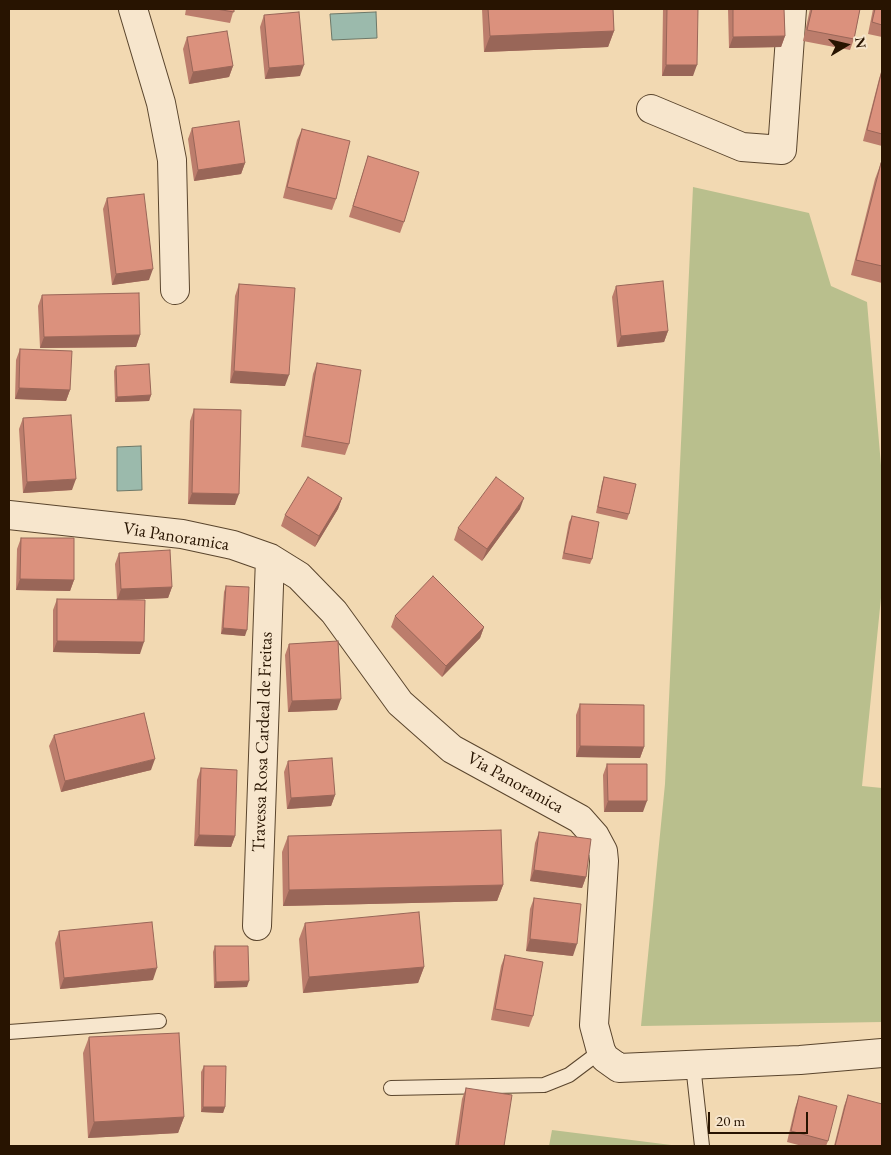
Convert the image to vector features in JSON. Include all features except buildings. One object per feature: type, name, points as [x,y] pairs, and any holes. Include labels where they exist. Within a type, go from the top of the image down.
[{"type":"street","points":[[133,9],[161,103],[172,160],[175,202],[175,290]]},
{"type":"street","points":[[651,109],[742,148],[782,150],[792,9]]},
{"type":"street","name":"Via Panoramica","points":[[9,515],[182,534],[233,544],[270,558],[299,576],[334,612],[400,703],[452,749],[580,819],[595,836],[603,851],[604,861],[594,1025],[601,1051]]},
{"type":"street","name":"Travessa Rosa Cardeal de Freitas","points":[[257,926],[270,558]]},
{"type":"street","points":[[601,1051],[605,1058],[619,1068],[882,1054]]},
{"type":"lane","points":[[9,1032],[159,1021]]},
{"type":"lane","points":[[391,1088],[544,1085],[569,1076],[601,1051]]},
{"type":"lane","points":[[693,1065],[702,1146]]},
{"type":"green space","points":[[693,187],[809,213],[831,286],[867,302],[882,477],[882,588],[862,786],[882,788],[882,1022],[641,1026],[665,784]]},
{"type":"green space","points":[[552,1130],[679,1146],[549,1146]]},
{"type":"shaded area","points":[[376,12],[377,38],[332,40],[330,14]]},
{"type":"shaded area","points":[[141,446],[142,490],[117,491],[117,447]]}]
